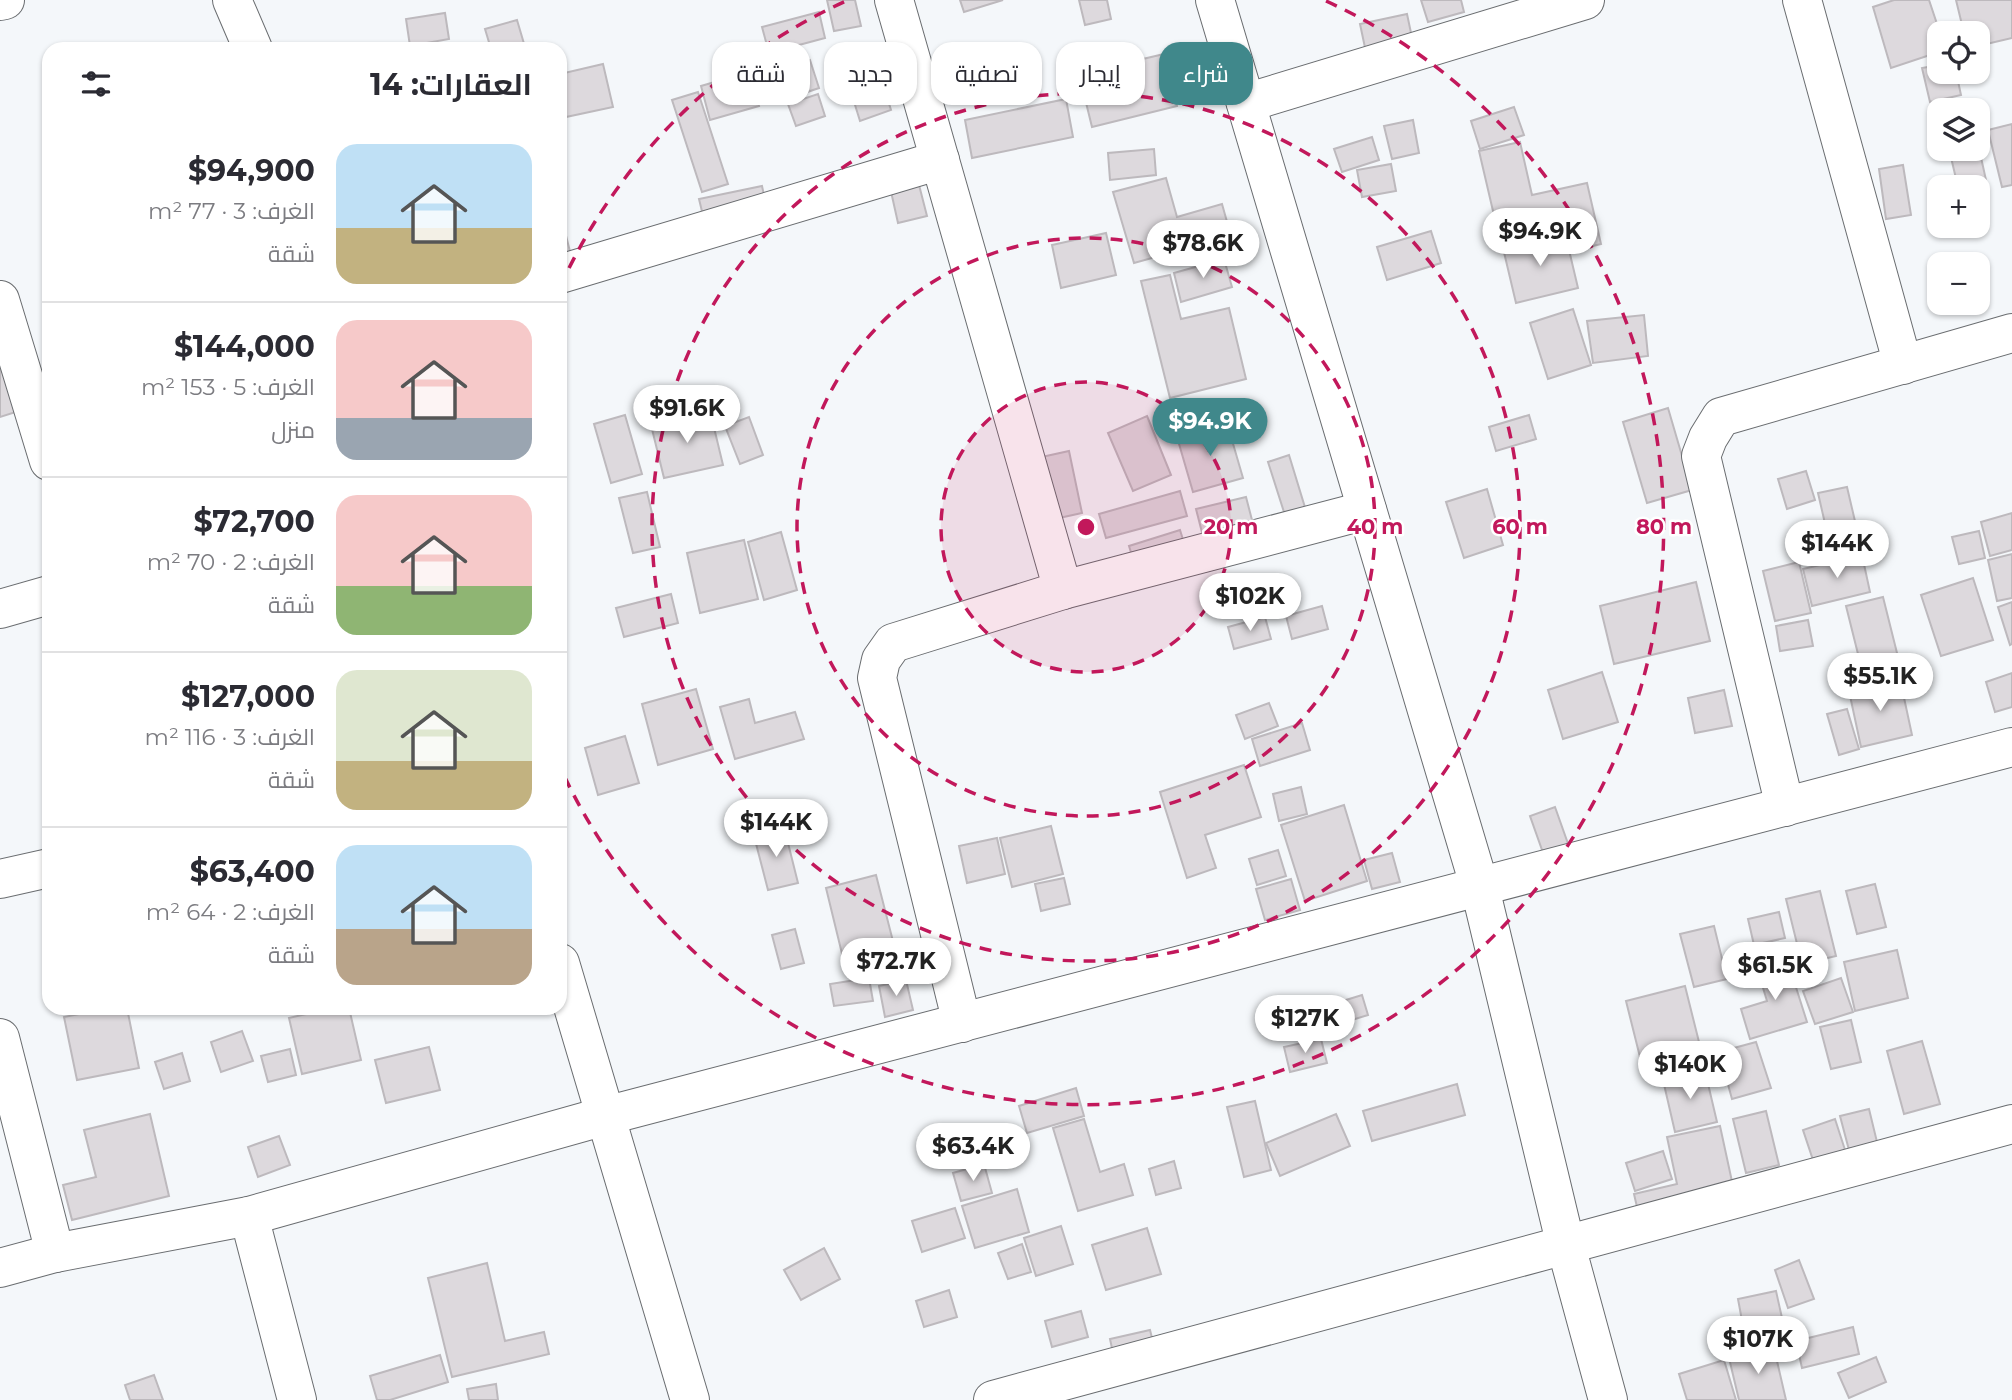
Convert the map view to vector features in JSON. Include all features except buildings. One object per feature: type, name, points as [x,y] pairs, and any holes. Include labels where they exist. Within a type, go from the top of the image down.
[{"type":"street","points":[[232,0],[250,42]]},
{"type":"street","points":[[894,0],[1063,590]]},
{"type":"street","points":[[1215,0],[1228,42]]},
{"type":"street","points":[[1253,101],[1585,0]]},
{"type":"street","points":[[1802,0],[1903,365]]},
{"type":"street","points":[[1247,105],[1480,888],[1566,1246],[1608,1400]]},
{"type":"street","points":[[567,272],[940,160]]},
{"type":"street","points":[[0,300],[42,438]]},
{"type":"street","points":[[1785,807],[1701,456],[1708,438],[1721,417],[2012,333]]},
{"type":"street","points":[[962,1023],[877,678],[881,660],[893,643],[1063,590],[1367,510]]},
{"type":"street","points":[[0,609],[42,597]]},
{"type":"street","points":[[0,1268],[55,1253],[249,1216],[605,1116],[1785,807],[2010,755]]},
{"type":"street","points":[[0,879],[42,870]]},
{"type":"street","points":[[567,986],[690,1400]]},
{"type":"street","points":[[0,1038],[55,1253]]},
{"type":"street","points":[[993,1400],[1062,1390],[1566,1246],[2012,1124]]},
{"type":"street","points":[[249,1216],[297,1400]]}]
